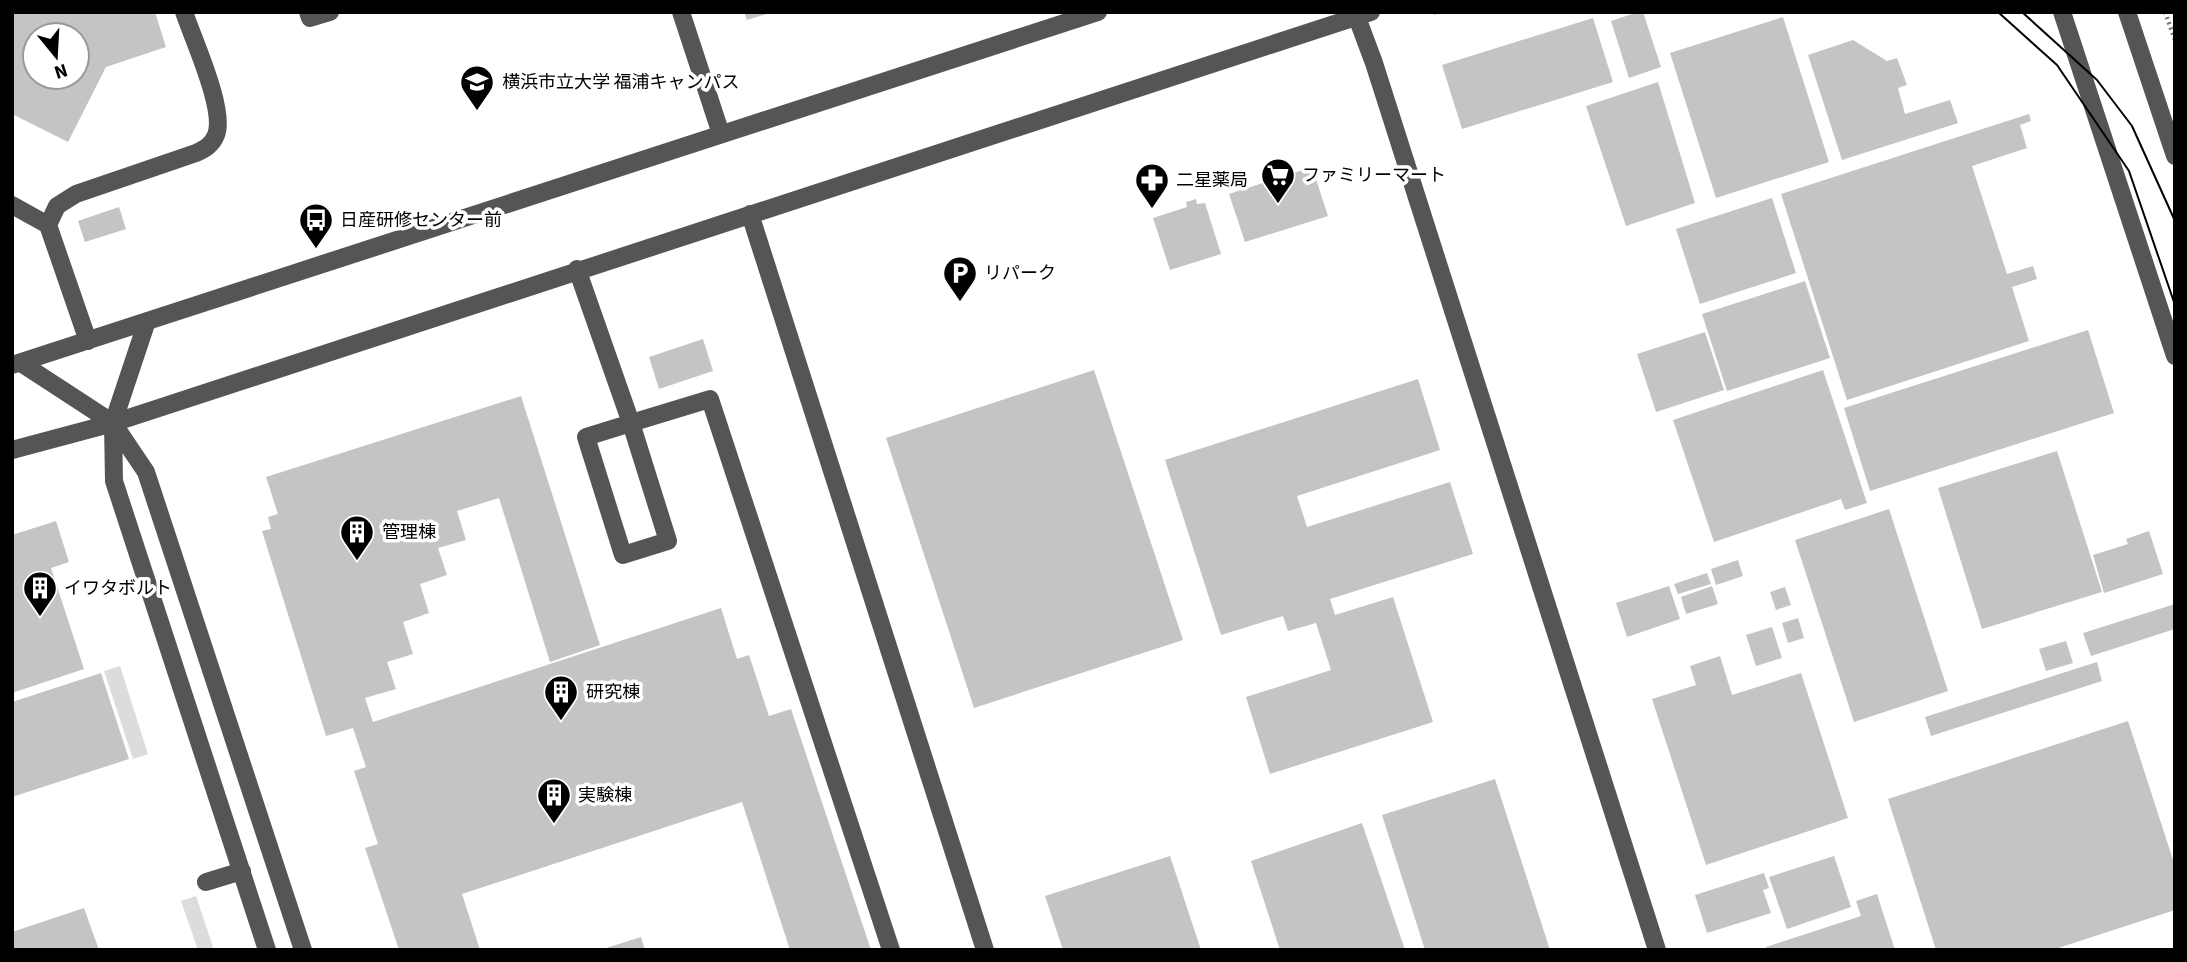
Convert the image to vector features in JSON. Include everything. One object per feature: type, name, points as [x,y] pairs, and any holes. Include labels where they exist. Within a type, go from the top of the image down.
[{"type":"street","points":[[48,225],[57,206],[76,194],[209,147],[216,135],[216,108],[184,12]]},
{"type":"street","points":[[309,12],[310,18],[330,12]]},
{"type":"street","points":[[681,12],[721,134]]},
{"type":"street","points":[[17,364],[1098,12]]},
{"type":"street","points":[[2062,12],[2175,356]]},
{"type":"street","points":[[2127,12],[2175,156]]},
{"type":"street","points":[[12,450],[113,423],[1360,13],[1657,950]]},
{"type":"street","points":[[12,205],[35,215],[48,225],[88,341]]},
{"type":"street","points":[[750,214],[985,950]]},
{"type":"street","points":[[578,269],[631,423],[668,541],[623,555],[586,437],[631,423],[710,399],[891,950]]},
{"type":"street","points":[[148,321],[113,423],[114,481],[268,950]]},
{"type":"street","points":[[17,364],[113,423],[146,472],[303,950]]},
{"type":"street","points":[[206,882],[242,871]]},
{"type":"path","points":[[2165,12],[2175,40]]},
{"type":"shaded area","points":[[120,666],[148,754],[133,759],[104,671]]},
{"type":"shaded area","points":[[196,896],[214,950],[198,950],[181,901]]},
{"type":"building","points":[[12,12],[155,12],[166,47],[106,67],[68,142],[12,114]]},
{"type":"building","points":[[744,12],[770,12],[770,13],[747,20]]},
{"type":"building","points":[[1643,12],[1661,67],[1629,78],[1611,21]]},
{"type":"building","points":[[1783,17],[1829,162],[1716,198],[1670,53]]},
{"type":"building","points":[[1593,18],[1613,82],[1462,129],[1442,65]]},
{"type":"building","points":[[1853,40],[1887,61],[1897,58],[1907,85],[1898,88],[1905,114],[1950,100],[1958,123],[1842,160],[1808,55]]},
{"type":"building","points":[[1658,82],[1695,203],[1626,226],[1586,106]]},
{"type":"building","points":[[2029,114],[2031,121],[2020,125],[2027,148],[1972,166],[2007,274],[2033,266],[2037,279],[2012,287],[2029,341],[1847,400],[1781,194]]},
{"type":"building","name":"ファミリーマート","points":[[1312,167],[1328,216],[1245,242],[1229,194]]},
{"type":"building","points":[[1772,198],[1796,273],[1700,304],[1676,229]]},
{"type":"building","points":[[1196,199],[1197,204],[1205,203],[1221,254],[1170,270],[1153,218],[1187,207],[1186,202]]},
{"type":"building","points":[[119,207],[126,229],[85,242],[78,221]]},
{"type":"building","points":[[1805,281],[1830,358],[1727,391],[1702,314]]},
{"type":"building","points":[[2088,330],[2114,413],[1870,491],[1844,408]]},
{"type":"building","points":[[1705,332],[1724,390],[1656,412],[1637,354]]},
{"type":"building","points":[[703,339],[713,371],[659,389],[649,357]]},
{"type":"building","points":[[1094,370],[1183,640],[974,708],[886,438]]},
{"type":"building","points":[[1823,370],[1867,503],[1845,510],[1841,499],[1714,542],[1673,420]]},
{"type":"building","points":[[1418,379],[1440,450],[1297,496],[1307,527],[1450,482],[1473,554],[1330,599],[1335,615],[1393,597],[1433,722],[1270,774],[1246,697],[1331,670],[1316,623],[1288,631],[1283,616],[1221,635],[1165,460]]},
{"type":"building","points":[[521,396],[600,645],[550,662],[499,498],[457,511],[466,540],[438,548],[447,575],[420,584],[429,613],[403,622],[413,654],[387,662],[396,689],[365,698],[373,722],[721,608],[737,659],[749,655],[769,716],[791,709],[871,950],[790,950],[742,802],[462,894],[480,950],[399,950],[365,848],[378,844],[354,771],[366,767],[353,728],[326,736],[262,531],[271,529],[268,517],[278,514],[266,477]]},
{"type":"building","points":[[2057,451],[2102,592],[1982,629],[1938,488]]},
{"type":"building","points":[[1889,509],[1948,691],[1854,722],[1795,540]]},
{"type":"building","name":"イワタボルト","points":[[56,521],[69,562],[51,568],[84,669],[12,693],[12,535]]},
{"type":"building","points":[[2149,531],[2163,574],[2104,593],[2093,555],[2128,544],[2126,539]]},
{"type":"building","points":[[1738,560],[1743,576],[1716,585],[1711,569]]},
{"type":"building","points":[[1707,573],[1711,584],[1678,594],[1674,584]]},
{"type":"building","points":[[1669,586],[1680,619],[1627,637],[1616,603]]},
{"type":"building","points":[[1712,586],[1718,604],[1686,614],[1681,597]]},
{"type":"building","points":[[1785,587],[1791,605],[1776,610],[1770,592]]},
{"type":"building","points":[[2175,604],[2175,629],[2091,656],[2083,633]]},
{"type":"building","points":[[1798,618],[1804,638],[1788,643],[1782,623]]},
{"type":"building","points":[[1772,627],[1782,658],[1756,666],[1746,635]]},
{"type":"building","points":[[2066,641],[2073,663],[2046,671],[2039,649]]},
{"type":"building","points":[[1720,656],[1732,695],[1801,673],[1848,818],[1706,865],[1652,699],[1696,685],[1690,666]]},
{"type":"building","points":[[2097,662],[2102,681],[1931,736],[1925,717]]},
{"type":"building","points":[[101,673],[129,759],[12,797],[12,702]]},
{"type":"building","points":[[2128,721],[2175,866],[2175,910],[2052,950],[1936,950],[1888,799]]},
{"type":"building","points":[[1495,779],[1550,950],[1425,950],[1382,815]]},
{"type":"building","points":[[1362,823],[1405,950],[1280,950],[1251,861]]},
{"type":"building","points":[[1170,856],[1201,950],[1063,950],[1045,896]]},
{"type":"building","points":[[1834,856],[1851,907],[1787,929],[1769,877]]},
{"type":"building","points":[[1764,873],[1769,888],[1763,890],[1771,913],[1707,933],[1695,895]]},
{"type":"building","points":[[1877,894],[1895,950],[1767,950],[1766,947],[1861,916],[1856,901]]},
{"type":"building","points":[[84,908],[99,950],[12,950],[12,932]]},
{"type":"building","points":[[641,937],[645,950],[603,950],[603,949]]},
{"type":"tram line","points":[[1998,12],[2057,65],[2129,171],[2175,305]]},
{"type":"tram line","points":[[2022,12],[2097,80],[2132,126],[2175,221]]},
{"type":"place","name":"横浜市立大学 福浦キャンパス","points":[[477,112]]},
{"type":"place","name":"ファミリーマート","points":[[1278,205]]},
{"type":"place","name":"二星薬局","points":[[1152,210]]},
{"type":"place","name":"日産研修センター前","points":[[316,250]]},
{"type":"place","name":"リパーク","points":[[960,303]]},
{"type":"place","name":"管理棟","points":[[357,562]]},
{"type":"place","name":"イワタボルト","points":[[40,618]]},
{"type":"place","name":"研究棟","points":[[561,722]]},
{"type":"place","name":"実験棟","points":[[554,825]]}]
